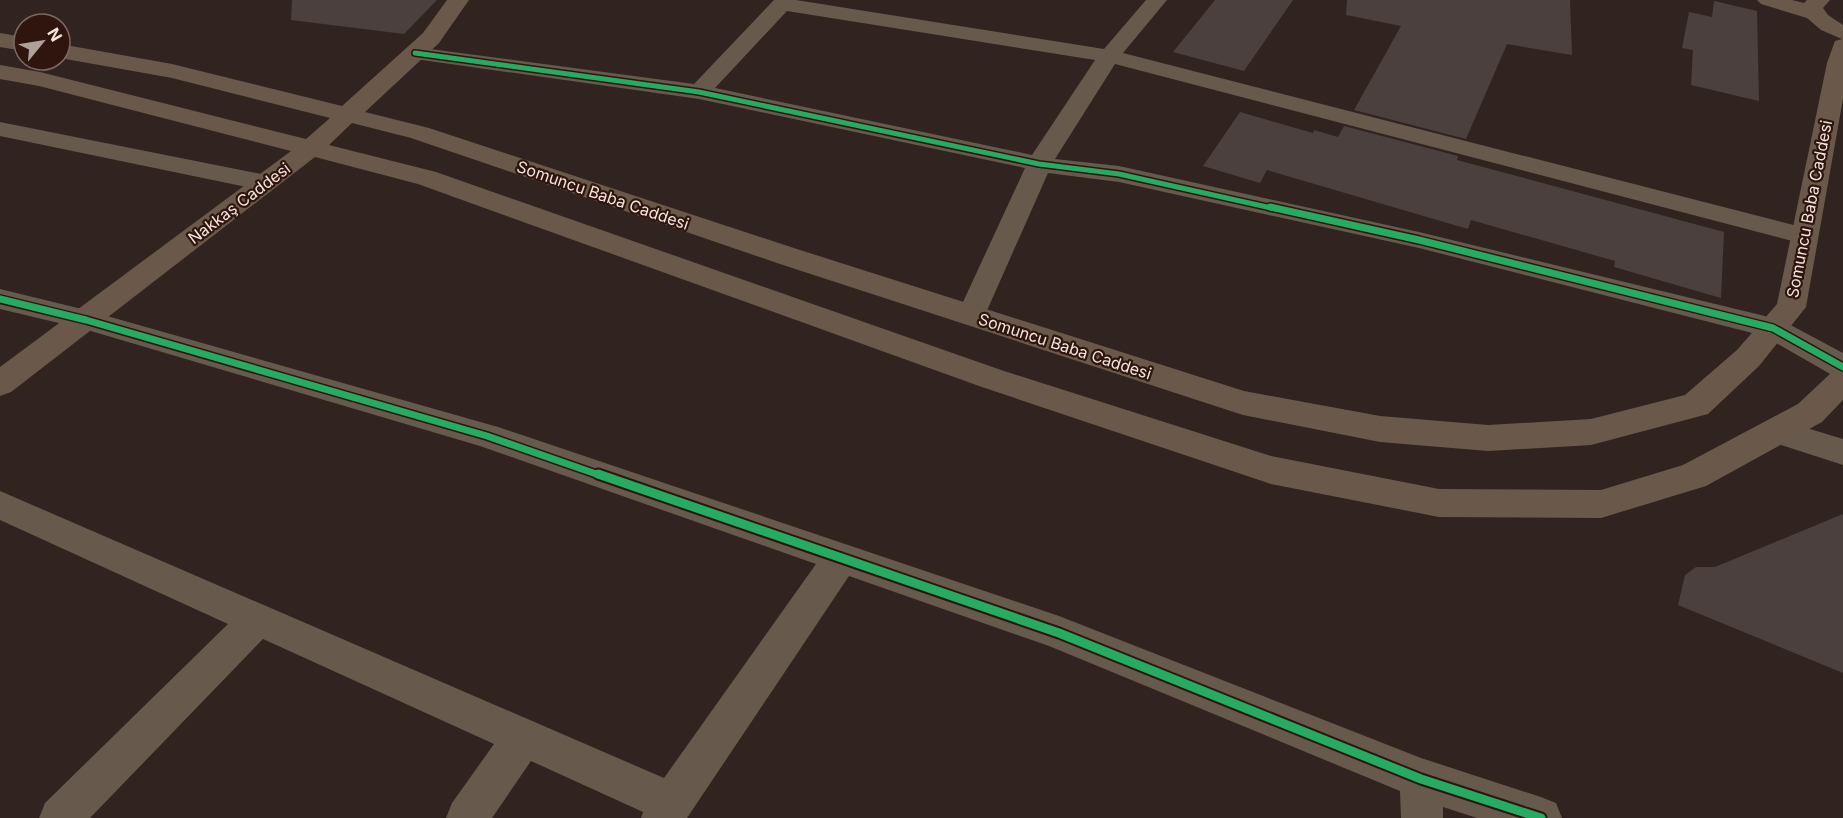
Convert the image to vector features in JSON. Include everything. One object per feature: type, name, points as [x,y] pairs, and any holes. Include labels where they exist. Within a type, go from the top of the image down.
[{"type":"main road","name":"Nakkaş Caddesi","points":[[0,384],[311,148],[431,38],[458,0]]},
{"type":"main road","points":[[1768,0],[1816,7],[1821,21],[1843,33]]},
{"type":"main road","name":"Somuncu Baba Caddesi","points":[[72,53],[172,71],[420,133],[1243,403],[1380,429],[1488,438],[1591,432],[1695,405],[1748,358],[1791,307],[1843,46]]},
{"type":"main road","points":[[0,72],[40,79],[427,178],[990,378],[1271,470],[1439,503],[1601,504],[1694,476],[1810,413],[1843,380]]},
{"type":"street","points":[[971,315],[1039,164],[1108,56],[1157,0]]},
{"type":"street","points":[[699,92],[784,2],[1108,56],[1804,236]]},
{"type":"street","points":[[415,53],[699,92],[1039,164],[1119,174],[1419,240],[1773,327],[1843,367]]},
{"type":"street","points":[[0,129],[266,183]]},
{"type":"street","points":[[0,299],[86,320],[487,436],[1059,633],[1421,799],[1541,818]]},
{"type":"street","points":[[1778,431],[1843,452]]},
{"type":"street","points":[[0,505],[524,737],[667,811],[841,558]]},
{"type":"street","points":[[60,818],[258,619]]},
{"type":"street","points":[[467,818],[524,737]]},
{"type":"building","points":[[292,0],[437,0],[404,34],[291,20]]},
{"type":"building","points":[[1215,0],[1293,0],[1244,71],[1173,52]]},
{"type":"building","points":[[1347,0],[1570,0],[1572,55],[1507,44],[1466,139],[1354,110],[1401,26],[1346,15]]},
{"type":"building","points":[[1714,1],[1757,11],[1759,101],[1691,85],[1693,50],[1682,48],[1689,12],[1712,17]]},
{"type":"building","points":[[1240,112],[1313,133],[1314,130],[1338,137],[1344,126],[1458,156],[1457,160],[1724,232],[1721,298],[1614,267],[1615,261],[1471,220],[1468,229],[1267,170],[1260,183],[1203,166]]},
{"type":"building","points":[[1843,514],[1843,673],[1678,605],[1685,575],[1696,567],[1715,567]]},
{"type":"cycle path","points":[[415,53],[699,92],[1039,164],[1119,174],[1419,240],[1773,328],[1843,367]]},
{"type":"cycle path","points":[[0,299],[86,320],[487,436],[1059,633],[1421,779],[1541,818]]}]
